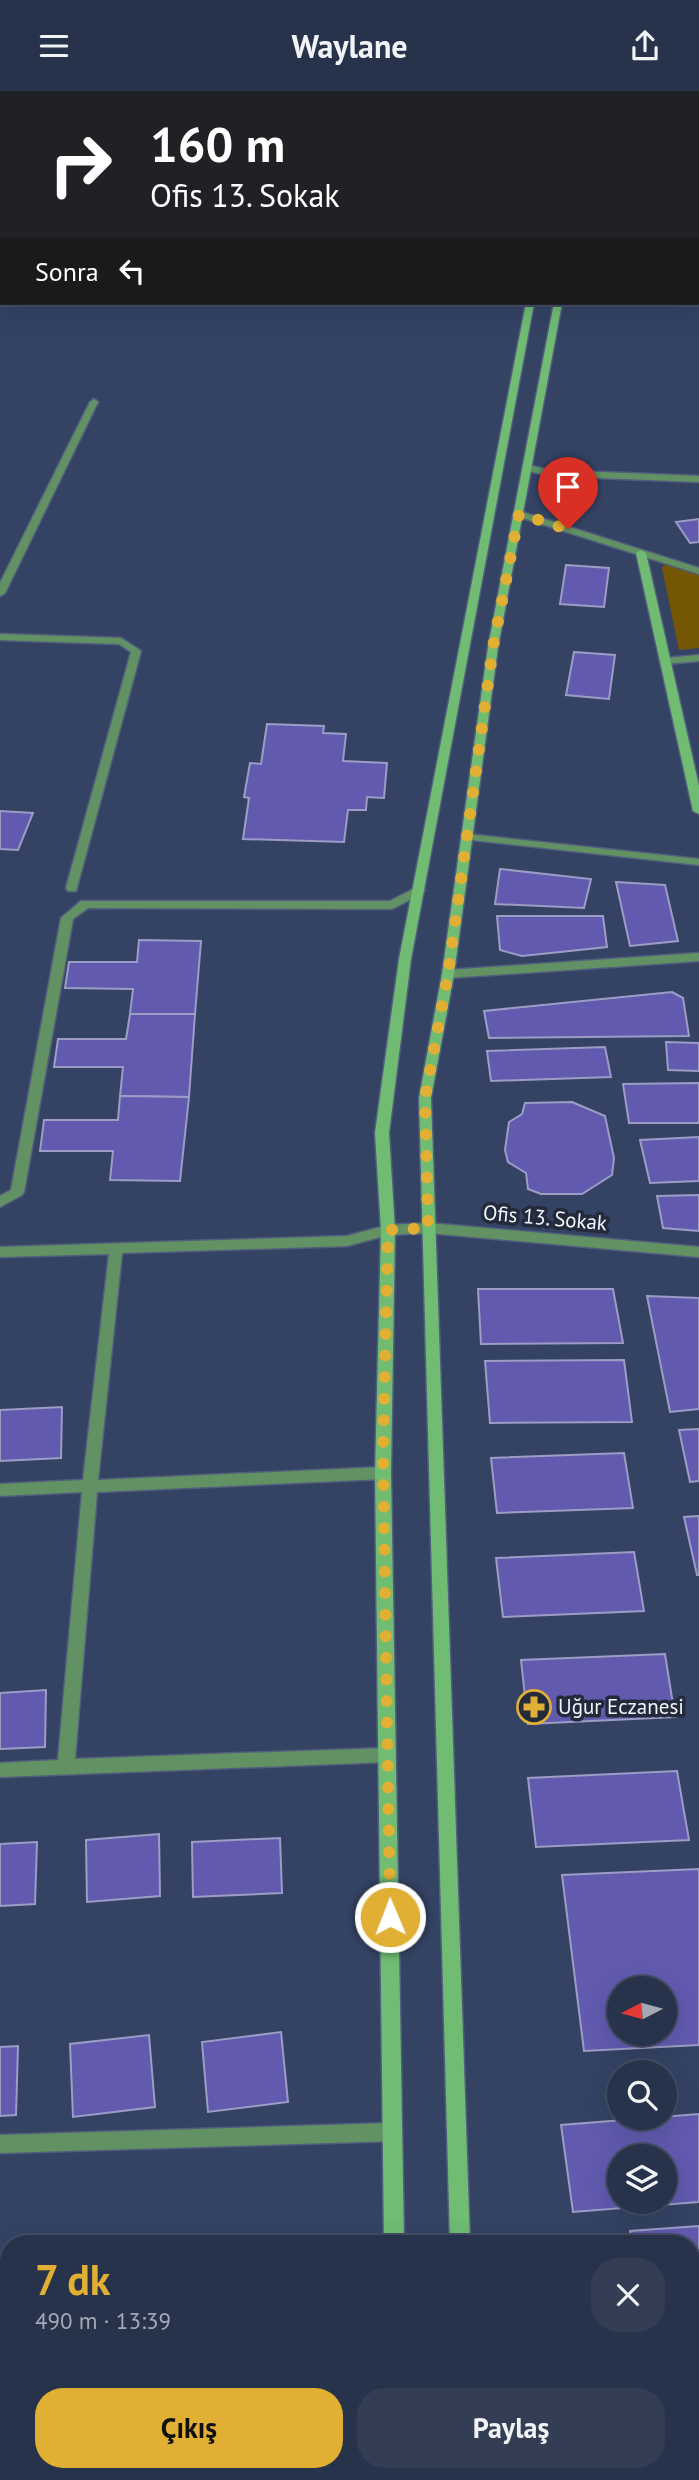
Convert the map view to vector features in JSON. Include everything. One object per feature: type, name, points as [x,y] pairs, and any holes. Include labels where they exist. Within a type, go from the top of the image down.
[{"type":"main road","points":[[394,2235],[383,1473],[388,1230],[382,1133],[405,959],[530,305]]},
{"type":"main road","points":[[460,2235],[425,1098],[448,974],[493,647],[558,305]]},
{"type":"main road","points":[[641,552],[697,788],[699,811]]},
{"type":"street","points":[[0,593],[94,402]]},
{"type":"street","points":[[528,468],[549,473],[699,478]]},
{"type":"street","points":[[519,514],[699,571]]},
{"type":"street","points":[[0,637],[121,641],[136,651],[72,888],[17,1192],[0,1202]]},
{"type":"street","points":[[665,661],[699,658]]},
{"type":"street","points":[[467,837],[699,862]]},
{"type":"street","points":[[72,888],[85,904]]},
{"type":"street","points":[[67,918],[85,904],[392,905],[419,890]]},
{"type":"street","points":[[448,974],[699,957]]},
{"type":"street","name":"Ofis 13. Sokak","points":[[0,1252],[347,1241],[388,1230],[428,1228],[699,1252]]},
{"type":"street","points":[[66,1767],[90,1486],[116,1249]]},
{"type":"street","points":[[0,1490],[383,1473]]},
{"type":"street","points":[[0,1770],[387,1755]]},
{"type":"street","points":[[0,2144],[393,2132]]},
{"type":"shaded area","points":[[665,564],[699,574],[699,648],[679,650],[662,568]]},
{"type":"building","points":[[699,519],[699,542],[690,543],[676,522]]},
{"type":"building","points":[[566,565],[609,568],[604,607],[560,604]]},
{"type":"building","points":[[574,652],[615,655],[609,699],[566,695]]},
{"type":"building","points":[[267,724],[324,726],[323,733],[346,734],[343,761],[387,763],[384,798],[367,797],[366,810],[348,810],[344,842],[243,839],[249,798],[244,797],[250,763],[261,764]]},
{"type":"building","points":[[0,811],[33,813],[18,850],[0,849]]},
{"type":"building","points":[[500,869],[591,879],[584,908],[495,904]]},
{"type":"building","points":[[616,882],[665,885],[678,941],[630,946]]},
{"type":"building","points":[[497,916],[603,916],[607,947],[522,956],[500,950]]},
{"type":"building","points":[[139,940],[201,941],[195,1014],[130,1014],[133,989],[65,988],[69,962],[137,962]]},
{"type":"building","points":[[672,992],[683,998],[689,1036],[489,1038],[484,1011]]},
{"type":"building","points":[[130,1014],[195,1014],[189,1097],[120,1096],[123,1067],[54,1067],[58,1039],[126,1039]]},
{"type":"building","points":[[666,1042],[699,1043],[699,1071],[668,1070]]},
{"type":"building","points":[[605,1047],[611,1077],[491,1081],[487,1051]]},
{"type":"building","points":[[699,1083],[699,1123],[629,1123],[623,1084]]},
{"type":"building","points":[[120,1096],[189,1097],[180,1181],[110,1180],[113,1151],[40,1151],[44,1120],[118,1120]]},
{"type":"building","points":[[572,1102],[605,1116],[614,1158],[612,1175],[582,1194],[541,1194],[528,1189],[526,1173],[508,1162],[505,1150],[509,1122],[522,1114],[525,1103]]},
{"type":"building","points":[[699,1137],[699,1181],[650,1183],[640,1140]]},
{"type":"building","points":[[699,1195],[699,1231],[663,1228],[657,1196]]},
{"type":"building","points":[[478,1289],[613,1289],[623,1343],[481,1344]]},
{"type":"building","points":[[647,1296],[699,1298],[699,1409],[670,1412]]},
{"type":"building","points":[[624,1360],[632,1422],[490,1423],[485,1361]]},
{"type":"building","points":[[62,1407],[61,1458],[0,1461],[0,1410]]},
{"type":"building","points":[[699,1429],[699,1481],[690,1482],[679,1430]]},
{"type":"building","points":[[624,1453],[633,1508],[497,1513],[491,1458]]},
{"type":"building","points":[[699,1516],[699,1575],[697,1575],[684,1517]]},
{"type":"building","points":[[634,1552],[644,1611],[503,1617],[496,1558]]},
{"type":"building","points":[[665,1654],[675,1717],[528,1724],[521,1660]]},
{"type":"building","points":[[46,1690],[45,1747],[0,1749],[0,1693]]},
{"type":"building","points":[[677,1771],[689,1840],[536,1847],[528,1778]]},
{"type":"building","points":[[159,1834],[160,1896],[87,1902],[86,1840]]},
{"type":"building","points":[[280,1838],[282,1893],[193,1897],[192,1842]]},
{"type":"building","points":[[37,1842],[35,1904],[0,1906],[0,1844]]},
{"type":"building","points":[[699,1869],[699,2045],[584,2051],[562,1875]]},
{"type":"building","points":[[281,2032],[288,2102],[208,2112],[202,2042]]},
{"type":"building","points":[[149,2035],[155,2107],[73,2117],[70,2044]]},
{"type":"building","points":[[18,2046],[16,2115],[0,2116],[0,2047]]},
{"type":"building","points":[[699,2114],[699,2202],[677,2204],[677,2144],[607,2144],[607,2209],[573,2212],[561,2125],[607,2121],[607,2130],[677,2130],[677,2116]]},
{"type":"building","points":[[699,2226],[699,2235],[631,2235],[630,2231]]},
{"type":"place","name":"Uğur Eczanesi","points":[[534,1707]]},
{"type":"route","points":[[390,1917],[383,1453],[388,1230],[428,1228],[425,1098],[448,974],[493,647],[519,514],[568,529]]}]
